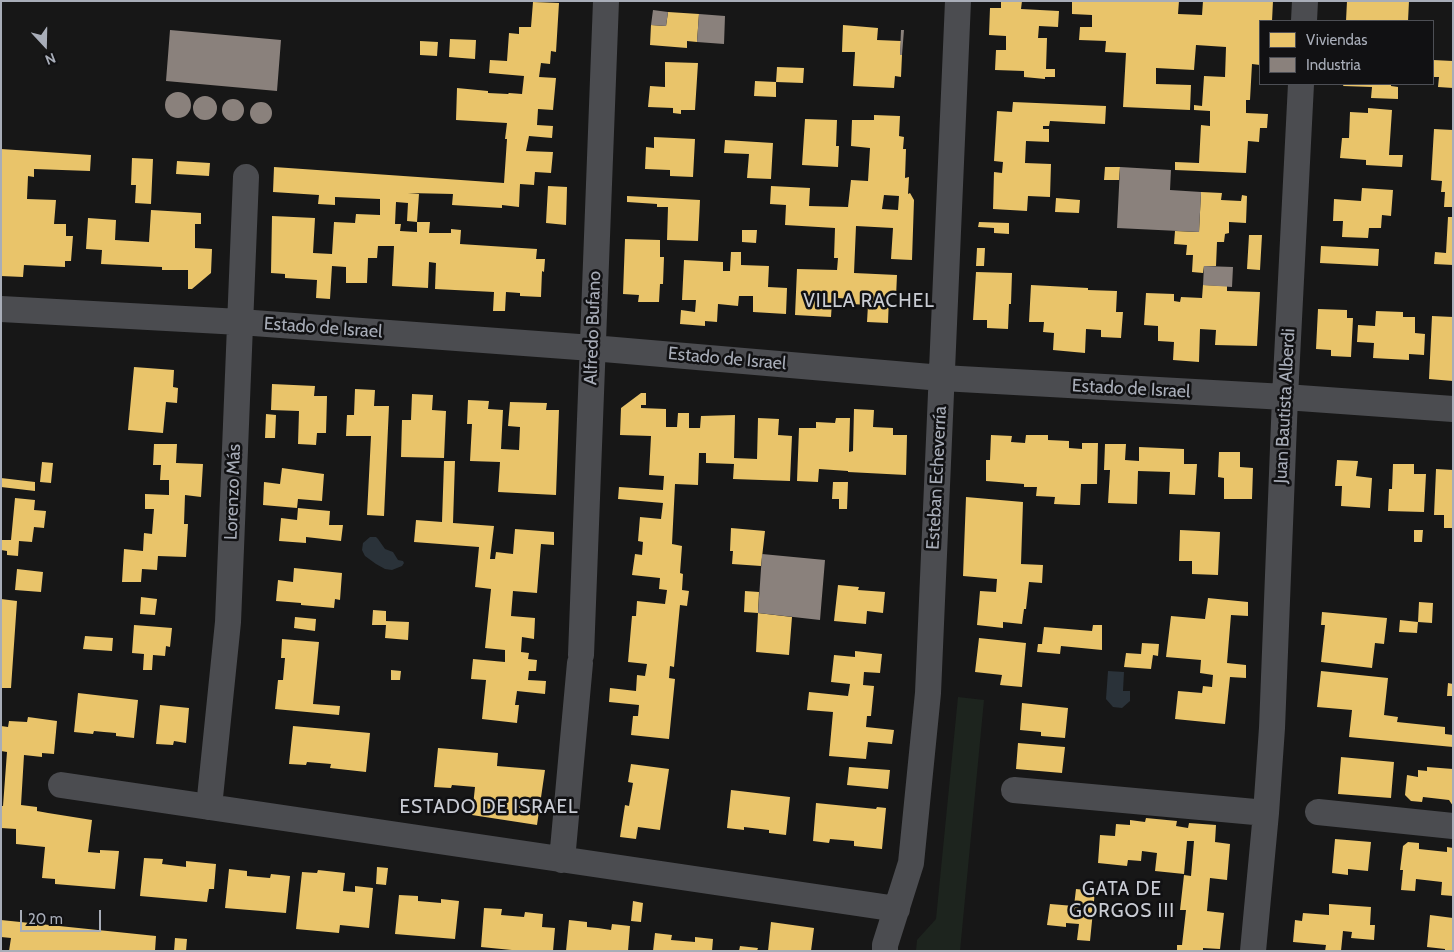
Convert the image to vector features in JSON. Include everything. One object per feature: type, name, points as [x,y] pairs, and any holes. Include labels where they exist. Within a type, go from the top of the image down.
[{"type":"street","name":"Alfredo Bufano","points":[[562,860],[581,659],[606,1]]},
{"type":"street","name":"Esteban Echeverría","points":[[885,951],[911,863],[928,693],[958,1]]},
{"type":"street","points":[[1304,20],[1305,1]]},
{"type":"street","name":"Juan Bautista Alberdi","points":[[1253,951],[1272,728],[1285,397],[1301,85]]},
{"type":"street","name":"Lorenzo Más","points":[[209,807],[228,622],[246,177]]},
{"type":"street","name":"Estado de Israel","points":[[1,309],[240,322],[592,348],[942,378],[1285,397],[1453,410]]},
{"type":"street","points":[[61,785],[896,910]]},
{"type":"street","points":[[1014,790],[1266,813]]},
{"type":"street","points":[[1318,812],[1453,826]]},
{"type":"shaded area","points":[[370,537],[376,537],[385,549],[393,552],[398,560],[403,561],[402,566],[392,570],[385,569],[365,556],[362,550],[363,543]]},
{"type":"shaded area","points":[[1108,671],[1124,672],[1123,691],[1130,691],[1130,701],[1122,708],[1113,707],[1106,699]]},
{"type":"shaded area","points":[[958,697],[984,700],[960,951],[916,951],[917,940],[936,919]]},
{"type":"building: Viviendas","points":[[1001,1],[1022,1],[1021,9],[1059,11],[1058,27],[1039,26],[1038,38],[1047,38],[1046,69],[1055,69],[1055,77],[1045,77],[1045,79],[1024,77],[1024,71],[995,70],[996,50],[1006,50],[1006,36],[989,35],[990,8],[1001,8]]},
{"type":"building: Viviendas","points":[[1072,1],[1179,1],[1178,14],[1202,15],[1203,1],[1273,1],[1272,20],[1259,20],[1259,65],[1252,64],[1250,100],[1246,100],[1246,113],[1268,114],[1267,128],[1260,128],[1259,142],[1248,141],[1246,173],[1175,170],[1175,162],[1199,163],[1201,125],[1210,126],[1210,111],[1194,110],[1194,105],[1202,106],[1204,76],[1225,77],[1226,47],[1196,45],[1194,70],[1156,68],[1156,84],[1191,85],[1190,110],[1123,107],[1126,53],[1105,52],[1106,41],[1079,40],[1080,27],[1092,27],[1092,15],[1072,14]]},
{"type":"building: Viviendas","points":[[1347,1],[1409,1],[1408,20],[1346,20]]},
{"type":"building: Viviendas","points":[[533,2],[559,3],[556,52],[551,51],[550,64],[541,63],[539,77],[556,78],[553,110],[538,109],[537,125],[553,126],[552,138],[529,136],[526,151],[553,152],[551,173],[535,172],[534,185],[520,184],[519,207],[502,205],[502,208],[452,205],[453,194],[408,193],[419,194],[417,222],[430,222],[429,233],[451,233],[451,229],[461,230],[460,244],[537,249],[536,259],[545,259],[544,272],[542,271],[541,297],[520,296],[520,293],[506,292],[505,311],[493,311],[494,292],[435,289],[436,263],[429,262],[428,288],[392,286],[394,246],[378,246],[377,258],[368,258],[367,283],[346,283],[346,267],[332,266],[330,299],[316,298],[317,280],[285,278],[285,274],[271,273],[272,216],[315,218],[313,253],[332,254],[334,222],[355,223],[356,214],[380,215],[380,199],[335,197],[335,205],[318,204],[319,195],[273,192],[274,167],[504,183],[507,123],[456,120],[457,88],[488,91],[488,93],[522,94],[524,76],[489,73],[490,60],[507,61],[509,33],[519,34],[519,27],[531,27]],"holes":[[[396,202],[408,203],[407,221],[417,222],[417,232],[400,231],[401,224],[395,224]]]},
{"type":"building: Viviendas","points":[[668,12],[699,14],[697,42],[687,41],[687,48],[650,45],[651,25],[666,26]]},
{"type":"building: Viviendas","points":[[843,25],[878,28],[877,40],[901,41],[901,77],[895,76],[894,88],[853,86],[855,52],[842,52]]},
{"type":"building: Viviendas","points":[[450,39],[476,40],[475,59],[449,57]]},
{"type":"building: Viviendas","points":[[420,41],[438,42],[437,56],[420,55]]},
{"type":"building: Viviendas","points":[[1434,60],[1453,61],[1453,88],[1438,87],[1439,77],[1434,77]]},
{"type":"building: Viviendas","points":[[665,62],[698,63],[695,110],[681,110],[681,114],[673,113],[673,108],[648,107],[650,86],[665,87]]},
{"type":"building: Viviendas","points":[[777,67],[804,68],[803,83],[776,82]]},
{"type":"building: Viviendas","points":[[755,81],[776,82],[776,97],[754,96]]},
{"type":"building: Viviendas","points":[[1391,85],[1398,87],[1398,99],[1371,98],[1372,87],[1343,86]]},
{"type":"building: Viviendas","points":[[1013,102],[1106,106],[1105,124],[1050,121],[1049,126],[1043,126],[1043,129],[1049,129],[1049,142],[1026,141],[1025,163],[1051,164],[1050,197],[1028,196],[1027,211],[993,209],[994,172],[1002,173],[1003,162],[994,161],[997,111],[1012,112]]},
{"type":"building: Viviendas","points":[[1368,108],[1392,110],[1389,155],[1403,155],[1402,167],[1366,165],[1366,160],[1340,158],[1342,138],[1349,138],[1350,112],[1368,113]]},
{"type":"building: Viviendas","points":[[874,115],[900,116],[899,136],[904,137],[903,149],[906,149],[905,178],[909,177],[908,194],[910,193],[914,200],[912,260],[891,259],[893,228],[856,226],[854,273],[897,275],[896,297],[889,297],[888,323],[867,322],[868,305],[852,304],[852,299],[838,298],[837,302],[832,302],[831,317],[795,315],[797,269],[837,270],[838,258],[834,258],[835,228],[785,225],[786,205],[770,204],[771,186],[810,188],[809,206],[848,207],[851,180],[868,181],[870,148],[851,146],[852,120],[874,120]],"holes":[[[884,195],[899,196],[898,210],[882,209]]]},
{"type":"building: Viviendas","points":[[805,119],[837,120],[836,146],[839,146],[838,167],[802,165]]},
{"type":"building: Viviendas","points":[[1434,129],[1453,130],[1453,207],[1444,207],[1445,192],[1441,192],[1442,181],[1431,180]]},
{"type":"building: Viviendas","points":[[654,137],[695,139],[693,177],[670,176],[670,170],[645,169],[646,147],[654,148]]},
{"type":"building: Viviendas","points":[[725,140],[773,143],[771,179],[747,178],[749,154],[724,153]]},
{"type":"building: Viviendas","points":[[1,149],[91,155],[90,171],[34,169],[34,177],[28,176],[27,199],[56,200],[54,224],[66,224],[66,236],[73,236],[71,261],[65,261],[65,267],[24,265],[23,277],[1,276]]},
{"type":"building: Viviendas","points":[[132,158],[153,159],[151,204],[135,203],[136,185],[131,185]]},
{"type":"building: Viviendas","points":[[177,161],[210,163],[209,176],[176,174]]},
{"type":"building: Viviendas","points":[[1105,167],[1120,167],[1119,180],[1104,180]]},
{"type":"building: Viviendas","points":[[548,186],[567,187],[566,225],[546,223]]},
{"type":"building: Viviendas","points":[[1362,188],[1393,190],[1391,216],[1382,215],[1381,228],[1369,228],[1368,238],[1342,237],[1343,221],[1333,221],[1334,199],[1361,201]]},
{"type":"building: Viviendas","points":[[1201,192],[1222,193],[1221,200],[1241,201],[1242,195],[1247,196],[1246,223],[1229,222],[1229,233],[1225,234],[1224,242],[1217,242],[1216,266],[1204,266],[1203,273],[1192,272],[1193,255],[1186,255],[1187,245],[1174,244],[1175,231],[1199,232]]},
{"type":"building: Viviendas","points":[[627,196],[700,200],[698,241],[667,240],[668,207],[657,207],[657,204],[627,202]]},
{"type":"building: Viviendas","points":[[1056,198],[1080,200],[1079,213],[1055,212]]},
{"type":"building: Viviendas","points":[[151,210],[201,213],[201,224],[195,224],[195,248],[212,249],[211,273],[192,289],[188,289],[188,270],[162,270],[162,267],[101,264],[102,250],[86,249],[88,218],[116,220],[115,240],[149,242]]},
{"type":"building: Viviendas","points":[[1448,217],[1453,217],[1453,265],[1434,264],[1435,252],[1446,253]]},
{"type":"building: Viviendas","points":[[979,222],[1009,223],[1009,234],[994,233],[994,228],[978,227]]},
{"type":"building: Viviendas","points":[[742,230],[757,230],[756,243],[742,242]]},
{"type":"building: Viviendas","points":[[1249,235],[1262,235],[1260,270],[1247,269]]},
{"type":"building: Viviendas","points":[[625,239],[660,240],[660,257],[664,257],[663,284],[660,284],[659,302],[638,302],[639,295],[623,294]]},
{"type":"building: Viviendas","points":[[1321,246],[1379,249],[1378,266],[1320,263]]},
{"type":"building: Viviendas","points":[[977,248],[985,248],[984,266],[976,266]]},
{"type":"building: Viviendas","points":[[731,252],[741,252],[741,265],[769,266],[768,287],[787,288],[786,314],[753,312],[753,296],[739,296],[738,306],[718,304],[717,322],[705,321],[705,326],[680,324],[681,310],[695,312],[696,300],[682,300],[684,260],[723,262],[723,271],[730,271]]},
{"type":"building: Viviendas","points":[[976,272],[1012,273],[1008,329],[987,328],[987,320],[973,320]]},
{"type":"building: Viviendas","points":[[1031,285],[1117,291],[1116,312],[1123,312],[1121,338],[1101,337],[1101,330],[1086,329],[1085,353],[1053,350],[1054,333],[1043,332],[1044,322],[1029,322]]},
{"type":"building: Viviendas","points":[[1203,285],[1227,286],[1227,291],[1260,292],[1257,346],[1215,345],[1216,330],[1200,329],[1199,362],[1173,360],[1174,342],[1158,341],[1158,326],[1144,325],[1146,293],[1174,294],[1174,301],[1180,302],[1181,297],[1202,298]]},
{"type":"building: Viviendas","points":[[1318,309],[1347,310],[1347,318],[1353,318],[1351,357],[1331,356],[1331,350],[1316,349]]},
{"type":"building: Viviendas","points":[[1376,311],[1403,312],[1403,317],[1415,317],[1415,333],[1425,334],[1424,355],[1409,354],[1409,360],[1373,358],[1374,343],[1357,342],[1358,325],[1375,326]]},
{"type":"building: Viviendas","points":[[1432,316],[1453,317],[1453,381],[1429,379]]},
{"type":"building: Viviendas","points":[[134,367],[174,370],[173,387],[178,388],[177,403],[166,402],[163,433],[128,430]]},
{"type":"building: Viviendas","points":[[272,384],[315,386],[314,396],[327,396],[326,433],[317,433],[316,445],[298,444],[299,411],[271,410]]},
{"type":"building: Viviendas","points":[[355,389],[375,390],[374,406],[389,406],[384,516],[367,515],[371,436],[346,436],[347,415],[354,415]]},
{"type":"building: Viviendas","points":[[641,393],[646,393],[646,405],[641,405],[641,408],[666,409],[666,427],[677,427],[678,413],[689,413],[689,428],[700,428],[701,416],[735,415],[734,458],[757,459],[758,418],[779,419],[778,435],[792,436],[790,481],[733,479],[734,464],[706,463],[706,453],[699,453],[698,485],[675,484],[672,544],[682,546],[680,573],[683,574],[682,590],[689,591],[687,606],[680,605],[674,667],[670,666],[669,678],[675,679],[669,739],[631,735],[633,716],[638,716],[639,705],[609,702],[610,688],[636,691],[637,675],[645,676],[647,664],[628,662],[632,616],[636,616],[637,601],[665,604],[667,590],[659,589],[660,578],[632,575],[635,554],[642,555],[643,542],[638,541],[640,517],[661,519],[663,503],[618,499],[619,487],[663,490],[664,476],[649,475],[651,436],[620,435],[621,408]]},
{"type":"building: Viviendas","points":[[412,394],[433,395],[432,410],[446,411],[444,458],[401,457],[402,420],[411,420]]},
{"type":"building: Viviendas","points":[[468,400],[489,401],[488,409],[503,410],[501,449],[519,450],[520,427],[508,426],[510,402],[547,403],[546,410],[559,410],[556,495],[498,492],[500,462],[470,461],[472,424],[467,424]]},
{"type":"building: Viviendas","points":[[854,409],[874,410],[873,427],[893,428],[893,435],[907,435],[906,475],[819,469],[818,482],[797,481],[799,428],[816,428],[816,422],[835,423],[836,418],[850,418],[849,452],[853,451]]},
{"type":"building: Viviendas","points":[[266,414],[276,415],[275,438],[265,438]]},
{"type":"building: Viviendas","points":[[991,435],[1012,436],[1011,442],[1025,443],[1026,435],[1048,435],[1048,440],[1069,441],[1069,448],[1082,449],[1082,443],[1098,443],[1097,484],[1081,484],[1080,505],[1075,505],[1054,504],[1055,497],[1036,496],[1037,487],[1024,487],[1024,484],[986,481],[986,460],[990,460]]},
{"type":"building: Viviendas","points":[[154,444],[177,444],[176,463],[203,464],[201,497],[185,495],[184,524],[188,524],[186,557],[158,556],[157,570],[142,569],[141,582],[122,582],[124,549],[143,551],[144,533],[152,534],[154,509],[145,509],[145,494],[169,495],[169,480],[160,480],[161,465],[153,465]]},
{"type":"building: Viviendas","points":[[1105,444],[1126,444],[1125,460],[1139,461],[1139,447],[1184,449],[1184,464],[1197,464],[1195,495],[1169,494],[1170,472],[1138,471],[1137,504],[1108,503],[1110,470],[1104,470]]},
{"type":"building: Viviendas","points":[[1219,452],[1240,452],[1240,467],[1253,468],[1252,499],[1224,499],[1224,478],[1218,477]]},
{"type":"building: Viviendas","points":[[1337,460],[1358,461],[1356,476],[1372,478],[1370,508],[1341,506],[1342,486],[1335,486]]},
{"type":"building: Viviendas","points":[[444,461],[455,461],[453,523],[494,526],[490,559],[495,559],[496,552],[513,554],[515,529],[554,532],[554,545],[541,544],[537,593],[513,591],[511,616],[535,618],[534,639],[522,637],[521,652],[529,653],[528,659],[537,660],[536,671],[529,671],[528,680],[546,681],[545,694],[517,691],[515,705],[519,705],[517,723],[482,719],[486,680],[471,679],[473,659],[505,662],[505,650],[485,648],[491,589],[475,587],[479,547],[414,542],[416,520],[442,522]]},
{"type":"building: Viviendas","points":[[42,462],[53,463],[51,483],[40,482]]},
{"type":"building: Viviendas","points":[[1393,464],[1414,464],[1414,474],[1426,474],[1424,512],[1388,511],[1389,489],[1392,489]]},
{"type":"building: Viviendas","points":[[282,468],[324,474],[322,501],[298,499],[297,508],[263,505],[264,482],[280,484]]},
{"type":"building: Viviendas","points":[[1436,469],[1453,470],[1453,528],[1444,528],[1444,515],[1434,515]]},
{"type":"building: Viviendas","points":[[1,478],[35,482],[35,491],[1,487]]},
{"type":"building: Viviendas","points":[[833,482],[848,482],[847,509],[839,509],[839,499],[832,499]]},
{"type":"building: Viviendas","points":[[966,497],[1023,502],[1021,564],[1043,565],[1042,583],[1029,582],[1022,624],[1003,622],[1003,628],[977,625],[980,591],[996,592],[997,579],[963,576]]},
{"type":"building: Viviendas","points":[[15,498],[35,500],[34,510],[46,511],[44,528],[34,527],[32,542],[19,541],[18,556],[7,555],[7,551],[1,550],[1,540],[11,540]]},
{"type":"building: Viviendas","points":[[298,508],[330,511],[329,525],[343,525],[341,541],[306,537],[306,543],[279,541],[281,518],[297,520]]},
{"type":"building: Viviendas","points":[[731,528],[765,531],[761,566],[732,564],[733,551],[730,551]]},
{"type":"building: Viviendas","points":[[1180,530],[1220,532],[1218,575],[1192,574],[1192,561],[1179,561]]},
{"type":"building: Viviendas","points":[[1414,530],[1423,530],[1422,542],[1414,542]]},
{"type":"building: Viviendas","points":[[294,568],[342,573],[340,600],[335,599],[334,608],[276,601],[278,580],[293,582]]},
{"type":"building: Viviendas","points":[[17,569],[43,572],[41,592],[15,590]]},
{"type":"building: Viviendas","points":[[838,585],[859,587],[858,590],[885,592],[883,613],[867,611],[866,624],[834,621]]},
{"type":"building: Viviendas","points":[[745,591],[759,592],[758,613],[744,612]]},
{"type":"building: Viviendas","points":[[141,597],[157,599],[155,615],[140,614]]},
{"type":"building: Viviendas","points":[[1208,598],[1248,602],[1248,616],[1231,615],[1227,663],[1246,665],[1246,678],[1230,677],[1225,724],[1175,719],[1178,691],[1202,693],[1203,686],[1212,687],[1213,675],[1200,673],[1201,660],[1166,657],[1171,616],[1205,619]]},
{"type":"building: Viviendas","points":[[1,599],[17,601],[11,688],[1,688]]},
{"type":"building: Viviendas","points":[[1419,602],[1433,603],[1432,623],[1418,622]]},
{"type":"building: Viviendas","points":[[373,610],[386,611],[386,621],[409,622],[408,640],[385,638],[386,625],[372,625]]},
{"type":"building: Viviendas","points":[[1322,612],[1387,618],[1384,644],[1375,643],[1372,668],[1321,662],[1325,625],[1321,625]]},
{"type":"building: Viviendas","points":[[758,613],[792,617],[789,655],[756,652]]},
{"type":"building: Viviendas","points":[[295,617],[316,619],[315,631],[294,628]]},
{"type":"building: Viviendas","points":[[1400,620],[1418,622],[1417,633],[1399,632]]},
{"type":"building: Viviendas","points":[[134,625],[172,628],[170,647],[166,646],[165,656],[153,655],[152,670],[143,670],[144,654],[132,653]]},
{"type":"building: Viviendas","points":[[1093,625],[1102,625],[1102,650],[1061,646],[1060,654],[1037,652],[1038,644],[1042,644],[1044,627],[1092,631]]},
{"type":"building: Viviendas","points":[[85,636],[113,638],[112,651],[83,649]]},
{"type":"building: Viviendas","points":[[979,638],[1026,643],[1022,687],[1000,685],[1002,675],[975,672]]},
{"type":"building: Viviendas","points":[[282,639],[319,642],[313,704],[340,706],[339,715],[275,709],[278,680],[283,680],[285,658],[281,658]]},
{"type":"building: Viviendas","points":[[1142,643],[1159,644],[1158,656],[1153,655],[1151,669],[1124,667],[1126,653],[1141,654]]},
{"type":"building: Viviendas","points":[[855,651],[882,654],[880,673],[864,672],[863,685],[874,686],[871,716],[867,716],[866,727],[894,730],[892,744],[868,742],[866,759],[829,756],[833,712],[807,710],[809,692],[848,696],[850,684],[831,682],[834,655],[855,657]]},
{"type":"building: Viviendas","points":[[391,670],[401,671],[400,680],[391,680]]},
{"type":"building: Viviendas","points":[[1321,671],[1388,678],[1384,715],[1398,717],[1397,722],[1445,727],[1445,734],[1453,735],[1453,747],[1349,737],[1352,710],[1317,707]]},
{"type":"building: Viviendas","points":[[1448,683],[1453,684],[1453,696],[1447,696]]},
{"type":"building: Viviendas","points":[[78,693],[138,700],[134,738],[116,736],[116,733],[94,731],[93,734],[74,732]]},
{"type":"building: Viviendas","points":[[1022,703],[1068,708],[1065,738],[1041,736],[1041,732],[1020,730]]},
{"type":"building: Viviendas","points":[[160,705],[189,708],[186,743],[174,741],[173,745],[156,744]]},
{"type":"building: Viviendas","points":[[28,717],[57,721],[54,754],[42,753],[42,757],[24,755],[21,805],[37,807],[37,811],[92,820],[88,852],[100,853],[100,850],[119,851],[115,889],[55,884],[55,879],[42,878],[45,847],[16,844],[16,829],[1,828],[1,806],[3,806],[7,752],[1,751],[1,726],[8,727],[9,721],[27,722]]},
{"type":"building: Viviendas","points":[[293,726],[370,733],[366,772],[330,768],[331,764],[307,762],[306,765],[289,764]]},
{"type":"building: Viviendas","points":[[1018,743],[1065,747],[1062,773],[1016,769]]},
{"type":"building: Viviendas","points":[[438,748],[498,753],[497,766],[545,770],[537,825],[472,815],[475,787],[452,785],[451,788],[434,787]]},
{"type":"building: Viviendas","points":[[1341,757],[1394,762],[1391,798],[1338,794]]},
{"type":"building: Viviendas","points":[[631,764],[669,769],[660,830],[638,827],[636,839],[620,837],[625,805],[629,806],[633,783],[628,782]]},
{"type":"building: Viviendas","points":[[849,767],[890,770],[888,789],[847,785]]},
{"type":"building: Viviendas","points":[[1427,767],[1453,769],[1453,806],[1449,800],[1423,797],[1422,802],[1411,801],[1405,795],[1407,775],[1418,777],[1418,770],[1427,771]]},
{"type":"building: Viviendas","points":[[731,790],[790,797],[786,835],[769,833],[769,830],[744,827],[744,830],[727,828]]},
{"type":"building: Viviendas","points":[[816,803],[876,809],[877,807],[886,808],[882,849],[854,846],[854,841],[830,839],[829,843],[813,841]]},
{"type":"building: Viviendas","points":[[1146,818],[1177,821],[1176,826],[1188,828],[1189,823],[1216,825],[1215,842],[1230,844],[1227,880],[1210,878],[1207,911],[1224,913],[1220,949],[1203,948],[1203,951],[1177,951],[1177,945],[1182,945],[1186,910],[1180,910],[1184,875],[1191,876],[1194,841],[1187,841],[1184,874],[1155,871],[1157,853],[1142,851],[1141,861],[1128,860],[1127,866],[1098,863],[1100,835],[1115,836],[1116,824],[1130,825],[1130,820],[1145,822]]},
{"type":"building: Viviendas","points":[[1335,839],[1371,842],[1368,871],[1348,869],[1348,875],[1332,873]]},
{"type":"building: Viviendas","points":[[1408,842],[1419,843],[1419,849],[1447,852],[1447,847],[1453,848],[1453,896],[1441,895],[1442,882],[1416,879],[1415,891],[1401,890],[1403,870],[1400,870],[1403,846]]},
{"type":"building: Viviendas","points":[[144,858],[163,859],[162,864],[186,867],[186,861],[216,864],[214,889],[209,889],[207,902],[140,896]]},
{"type":"building: Viviendas","points":[[377,867],[388,868],[386,885],[376,884]]},
{"type":"building: Viviendas","points":[[229,869],[247,871],[247,876],[270,878],[271,874],[290,876],[286,913],[225,908]]},
{"type":"building: Viviendas","points":[[318,870],[345,873],[343,891],[355,892],[355,886],[373,888],[369,928],[340,925],[339,933],[296,929],[302,872],[317,873]]},
{"type":"building: Viviendas","points":[[1076,889],[1095,891],[1090,941],[1077,940],[1079,924],[1066,923],[1066,927],[1047,925],[1050,904],[1074,906]]},
{"type":"building: Viviendas","points":[[399,895],[418,896],[418,901],[441,903],[441,899],[459,901],[455,939],[395,934]]},
{"type":"building: Viviendas","points":[[633,901],[643,903],[641,922],[631,921]]},
{"type":"building: Viviendas","points":[[1329,904],[1371,907],[1370,925],[1375,925],[1374,940],[1351,938],[1352,932],[1343,931],[1341,951],[1325,951],[1326,945],[1293,942],[1295,920],[1302,921],[1303,913],[1329,915]]},
{"type":"building: Viviendas","points":[[484,908],[502,909],[501,915],[524,917],[525,912],[543,914],[542,927],[555,928],[553,951],[522,951],[481,947]]},
{"type":"building: Viviendas","points":[[1430,915],[1453,918],[1453,951],[1427,947]]},
{"type":"building: Viviendas","points":[[1,920],[156,936],[155,951],[9,951],[11,938],[1,937]]},
{"type":"building: Viviendas","points":[[569,920],[587,922],[587,927],[611,930],[612,924],[630,926],[628,951],[566,951]]},
{"type":"building: Viviendas","points":[[771,922],[814,928],[811,951],[768,951]]},
{"type":"building: Viviendas","points":[[655,933],[672,935],[671,940],[695,942],[695,937],[713,939],[712,951],[653,951]]},
{"type":"building: Viviendas","points":[[175,938],[187,939],[186,951],[174,951]]},
{"type":"building: Viviendas","points":[[740,946],[758,948],[757,951],[739,951]]},
{"type":"building: Industria","points":[[653,10],[668,12],[666,26],[651,25]]},
{"type":"building: Industria","points":[[699,14],[725,16],[724,44],[697,42]]},
{"type":"building: Industria","points":[[170,30],[281,40],[277,91],[166,81]]},
{"type":"building: Industria","points":[[901,30],[904,30],[902,55],[900,55]]},
{"type":"building: Industria","points":[[178,92],[187,96],[191,105],[187,114],[178,118],[169,114],[165,105],[169,96]]},
{"type":"building: Industria","points":[[205,96],[214,99],[217,108],[214,117],[205,120],[196,117],[193,108],[196,99]]},
{"type":"building: Industria","points":[[233,99],[241,102],[244,110],[241,118],[233,121],[225,118],[222,110],[225,102]]},
{"type":"building: Industria","points":[[261,102],[269,105],[272,113],[269,121],[261,124],[253,121],[250,113],[253,105]]},
{"type":"building: Industria","points":[[1120,167],[1171,170],[1170,190],[1201,192],[1199,232],[1117,228]]},
{"type":"building: Industria","points":[[1204,266],[1233,267],[1232,287],[1203,285]]},
{"type":"building: Industria","points":[[762,554],[825,560],[820,620],[758,613]]},
{"type":"district","name":"VILLA RACHEL","points":[[869,301]]},
{"type":"district","name":"ESTADO DE ISRAEL","points":[[489,807]]},
{"type":"district","name":"GATA DE GORGOS III","points":[[1122,900]]}]
